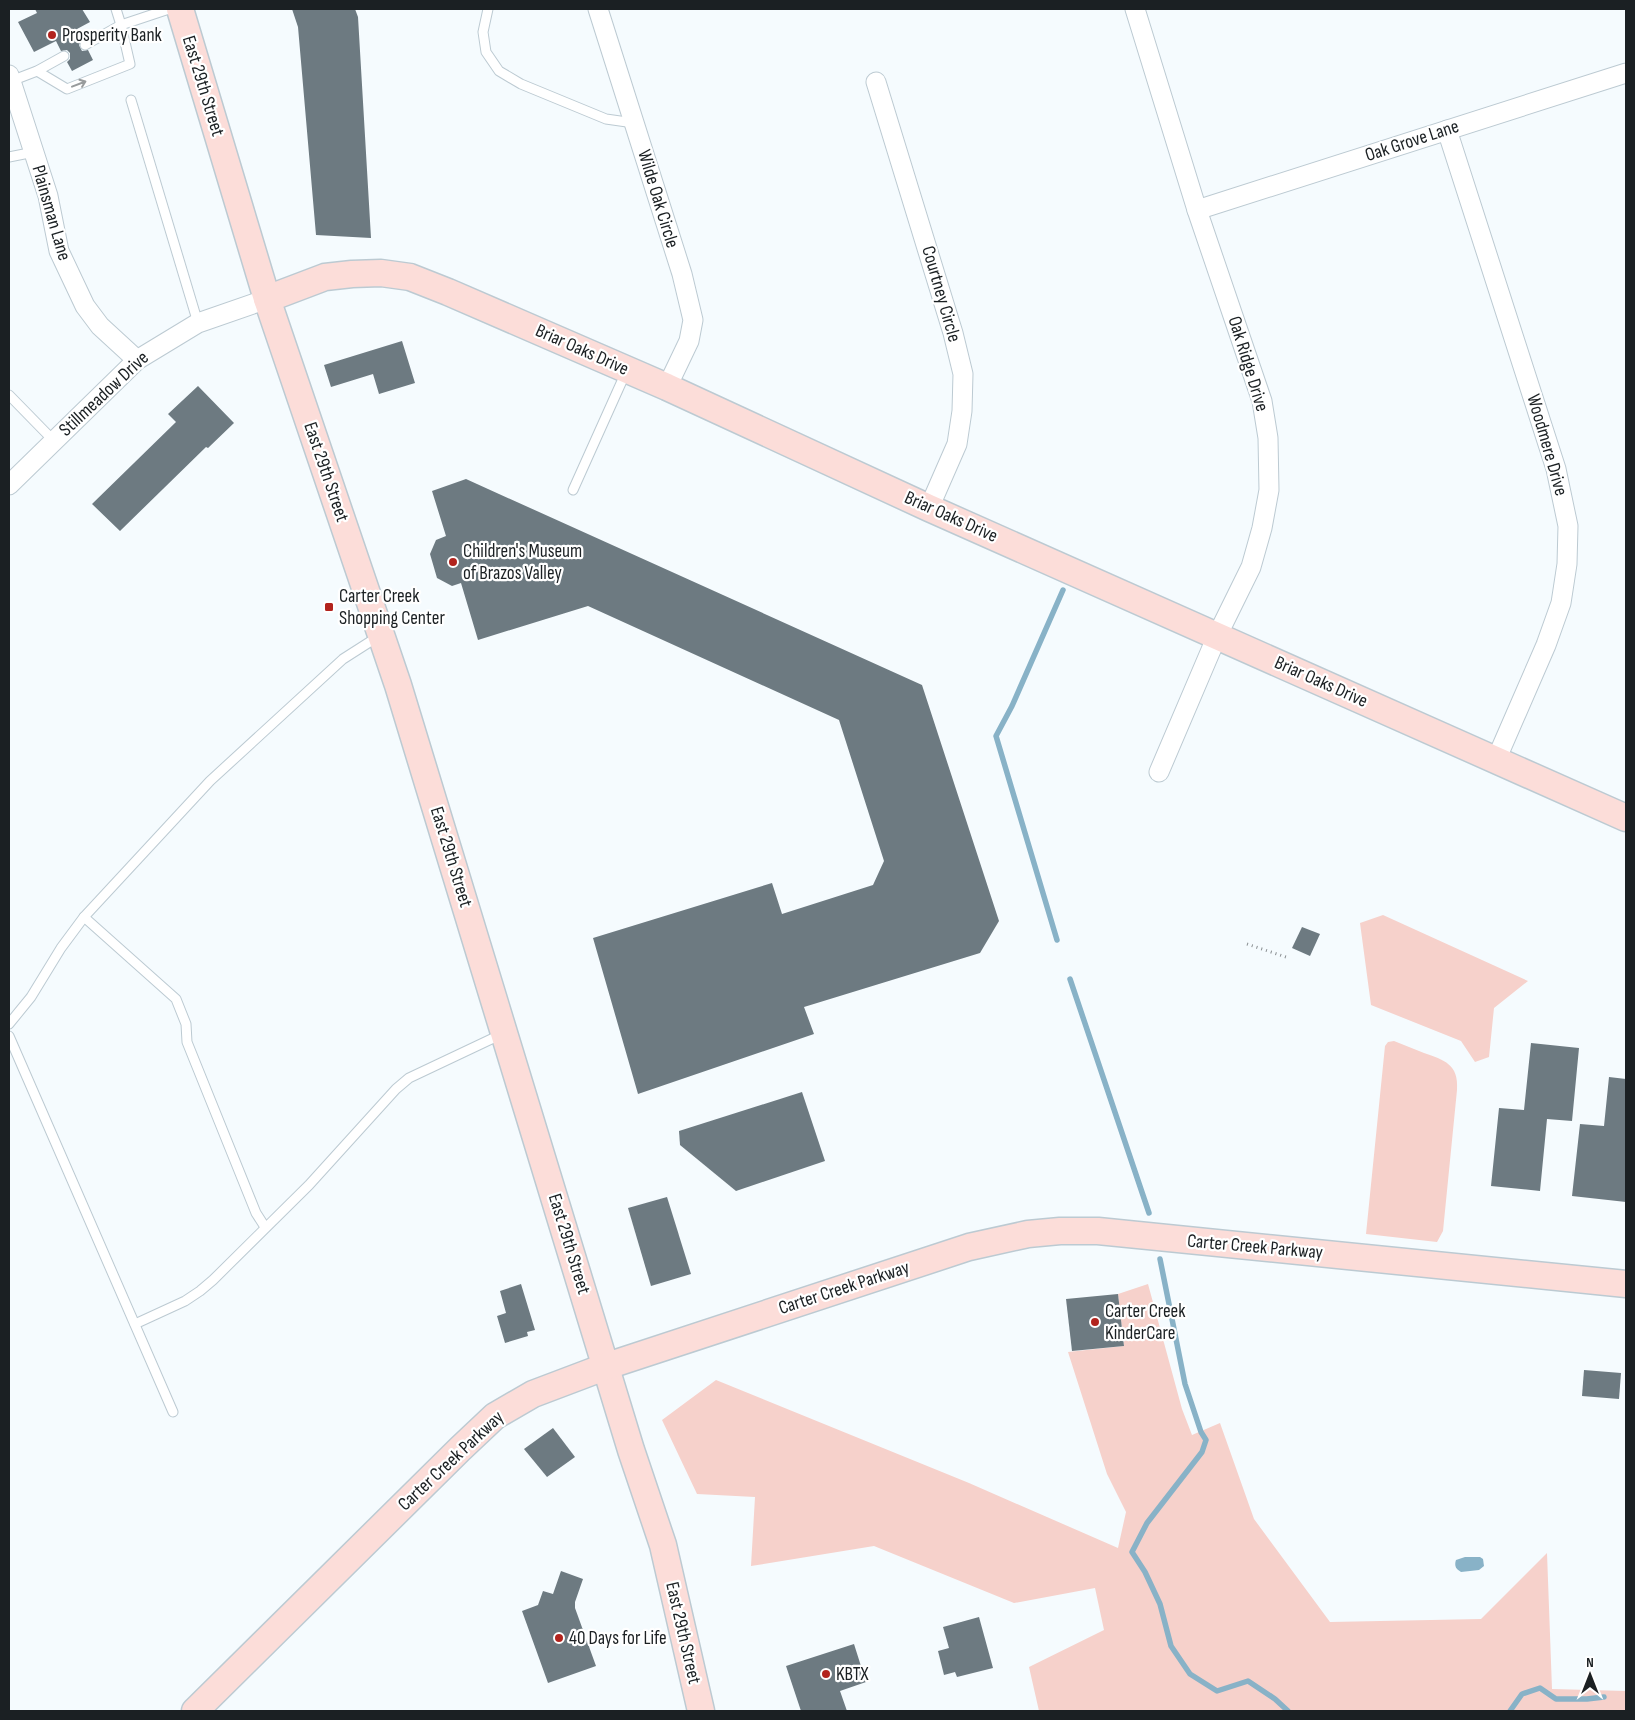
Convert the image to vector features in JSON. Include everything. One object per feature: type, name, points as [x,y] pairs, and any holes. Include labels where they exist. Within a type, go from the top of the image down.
[{"type":"street","name":"East 29th Street","points":[[180,9],[267,299],[398,684],[631,1450],[663,1545],[701,1711]]},
{"type":"street","name":"Wilde Oak Circle","points":[[598,9],[682,274],[693,320],[689,341],[667,387]]},
{"type":"street","name":"Oak Ridge Drive","points":[[1135,9],[1197,210],[1262,401],[1268,438],[1269,490],[1262,528],[1251,567],[1218,636],[1159,772]]},
{"type":"street","name":"Oak Grove Lane","points":[[1197,210],[1626,73]]},
{"type":"street","name":"Plainsman Lane","points":[[10,78],[48,196],[59,251],[85,306],[100,326],[137,360]]},
{"type":"street","name":"Courtney Circle","points":[[876,82],[954,333],[963,374],[962,411],[956,444],[930,508]]},
{"type":"street","name":"Woodmere Drive","points":[[1447,130],[1556,469],[1568,526],[1567,564],[1561,603],[1546,645],[1496,760]]},
{"type":"street","name":"Briar Oaks Drive","points":[[267,299],[325,278],[352,274],[381,273],[410,278],[448,292],[667,387],[930,508],[1626,818]]},
{"type":"street","name":"Stillmeadow Drive","points":[[9,485],[137,360],[198,323],[267,299]]},
{"type":"street","name":"Carter Creek Parkway","points":[[195,1711],[496,1416],[533,1394],[607,1366],[969,1247],[1028,1234],[1098,1231],[1626,1284]]},
{"type":"lane","points":[[37,70],[66,89],[130,64],[116,9]]},
{"type":"lane","points":[[85,45],[121,24],[169,9]]},
{"type":"lane","points":[[488,9],[484,32],[486,52],[499,71],[521,84],[606,119],[634,123]]},
{"type":"lane","points":[[10,78],[37,70],[64,56]]},
{"type":"lane","points":[[131,100],[198,323]]},
{"type":"lane","points":[[9,157],[34,152]]},
{"type":"lane","points":[[573,490],[628,370]]},
{"type":"lane","points":[[9,394],[54,441]]},
{"type":"lane","points":[[9,1024],[31,997],[61,948],[84,917],[210,781],[343,659],[380,635]]},
{"type":"lane","points":[[84,917],[176,999],[186,1024],[186,1042],[256,1213],[265,1227]]},
{"type":"lane","points":[[135,1324],[200,1292],[298,1196],[408,1078],[504,1032]]},
{"type":"lane","points":[[9,1036],[173,1412]]},
{"type":"path","points":[[1246,944],[1286,958]]},
{"type":"shaded area","points":[[1383,915],[1528,981],[1494,1008],[1489,1057],[1475,1062],[1461,1041],[1371,1005],[1360,923]]},
{"type":"shaded area","points":[[1394,1041],[1444,1061],[1449,1064],[1456,1074],[1457,1090],[1443,1231],[1437,1242],[1366,1234],[1385,1046],[1388,1042]]},
{"type":"shaded area","points":[[1148,1284],[1182,1409],[1192,1435],[1220,1423],[1254,1519],[1330,1622],[1481,1619],[1547,1553],[1552,1689],[1626,1691],[1626,1711],[1039,1711],[1029,1667],[1104,1630],[1095,1588],[1014,1603],[874,1546],[751,1566],[755,1497],[697,1494],[662,1420],[716,1380],[969,1483],[1118,1548],[1126,1512],[1107,1474],[1068,1352],[1124,1346],[1118,1294]]},
{"type":"water","points":[[1465,1557],[1480,1557],[1483,1559],[1484,1566],[1479,1570],[1461,1572],[1456,1567],[1455,1562]]},
{"type":"building","name":"Prosperity Bank","points":[[35,9],[82,9],[90,22],[77,29],[82,39],[79,45],[82,51],[88,50],[93,60],[72,71],[67,62],[70,59],[70,53],[67,50],[61,51],[56,41],[34,52],[18,22],[37,13]]},
{"type":"building","points":[[292,9],[355,9],[358,17],[371,238],[316,235],[298,27]]},
{"type":"building","points":[[402,341],[415,383],[379,394],[373,374],[331,387],[324,365]]},
{"type":"building","points":[[198,386],[234,423],[208,448],[206,447],[120,531],[92,504],[176,422],[168,414]]},
{"type":"building","points":[[466,479],[922,685],[999,921],[980,953],[804,1007],[814,1034],[638,1094],[593,938],[772,883],[782,914],[873,885],[884,861],[839,720],[588,606],[478,640],[461,583],[452,586],[437,578],[430,554],[436,540],[446,536],[432,491]]},
{"type":"building","points":[[1302,927],[1320,934],[1310,956],[1292,948]]},
{"type":"building","points":[[1531,1043],[1579,1048],[1572,1121],[1547,1119],[1540,1191],[1491,1186],[1499,1108],[1524,1110]]},
{"type":"building","points":[[1609,1077],[1626,1079],[1626,1202],[1572,1196],[1580,1124],[1604,1126]]},
{"type":"building","points":[[802,1092],[825,1161],[736,1191],[680,1145],[679,1131]]},
{"type":"building","points":[[667,1197],[691,1274],[651,1286],[628,1208]]},
{"type":"building","points":[[521,1284],[535,1330],[527,1332],[528,1336],[505,1343],[497,1316],[506,1313],[500,1291]]},
{"type":"building","name":"Carter Creek KinderCare","points":[[1118,1294],[1124,1346],[1072,1351],[1066,1299]]},
{"type":"building","points":[[1584,1370],[1621,1373],[1619,1399],[1582,1396]]},
{"type":"building","points":[[553,1428],[575,1457],[547,1477],[524,1449]]},
{"type":"building","name":"40 Days for Life","points":[[561,1571],[583,1579],[575,1602],[575,1608],[596,1666],[548,1683],[522,1611],[538,1605],[543,1591],[553,1594]]},
{"type":"building","points":[[979,1617],[993,1668],[957,1677],[955,1672],[944,1675],[938,1651],[949,1648],[943,1627]]},
{"type":"building","name":"KBTX","points":[[854,1644],[866,1682],[840,1691],[847,1711],[801,1711],[786,1666]]},
{"type":"waterway","points":[[1057,940],[996,736],[1012,706],[1063,590]]},
{"type":"waterway","points":[[1070,979],[1149,1213]]},
{"type":"waterway","points":[[1160,1259],[1185,1384],[1201,1432],[1206,1440],[1202,1452],[1147,1523],[1132,1552],[1145,1572],[1160,1604],[1171,1646],[1190,1674],[1217,1691],[1248,1681],[1275,1699],[1288,1711]]},
{"type":"waterway","points":[[1510,1711],[1522,1694],[1540,1688],[1556,1699],[1604,1697]]},
{"type":"place","name":"Prosperity Bank","points":[[52,35]]},
{"type":"place","name":"Children's Museum of Brazos Valley","points":[[453,562]]},
{"type":"place","name":"Carter Creek Shopping Center","points":[[329,607]]},
{"type":"place","name":"Carter Creek KinderCare","points":[[1095,1322]]},
{"type":"place","name":"40 Days for Life","points":[[559,1638]]},
{"type":"place","name":"KBTX","points":[[826,1674]]}]
